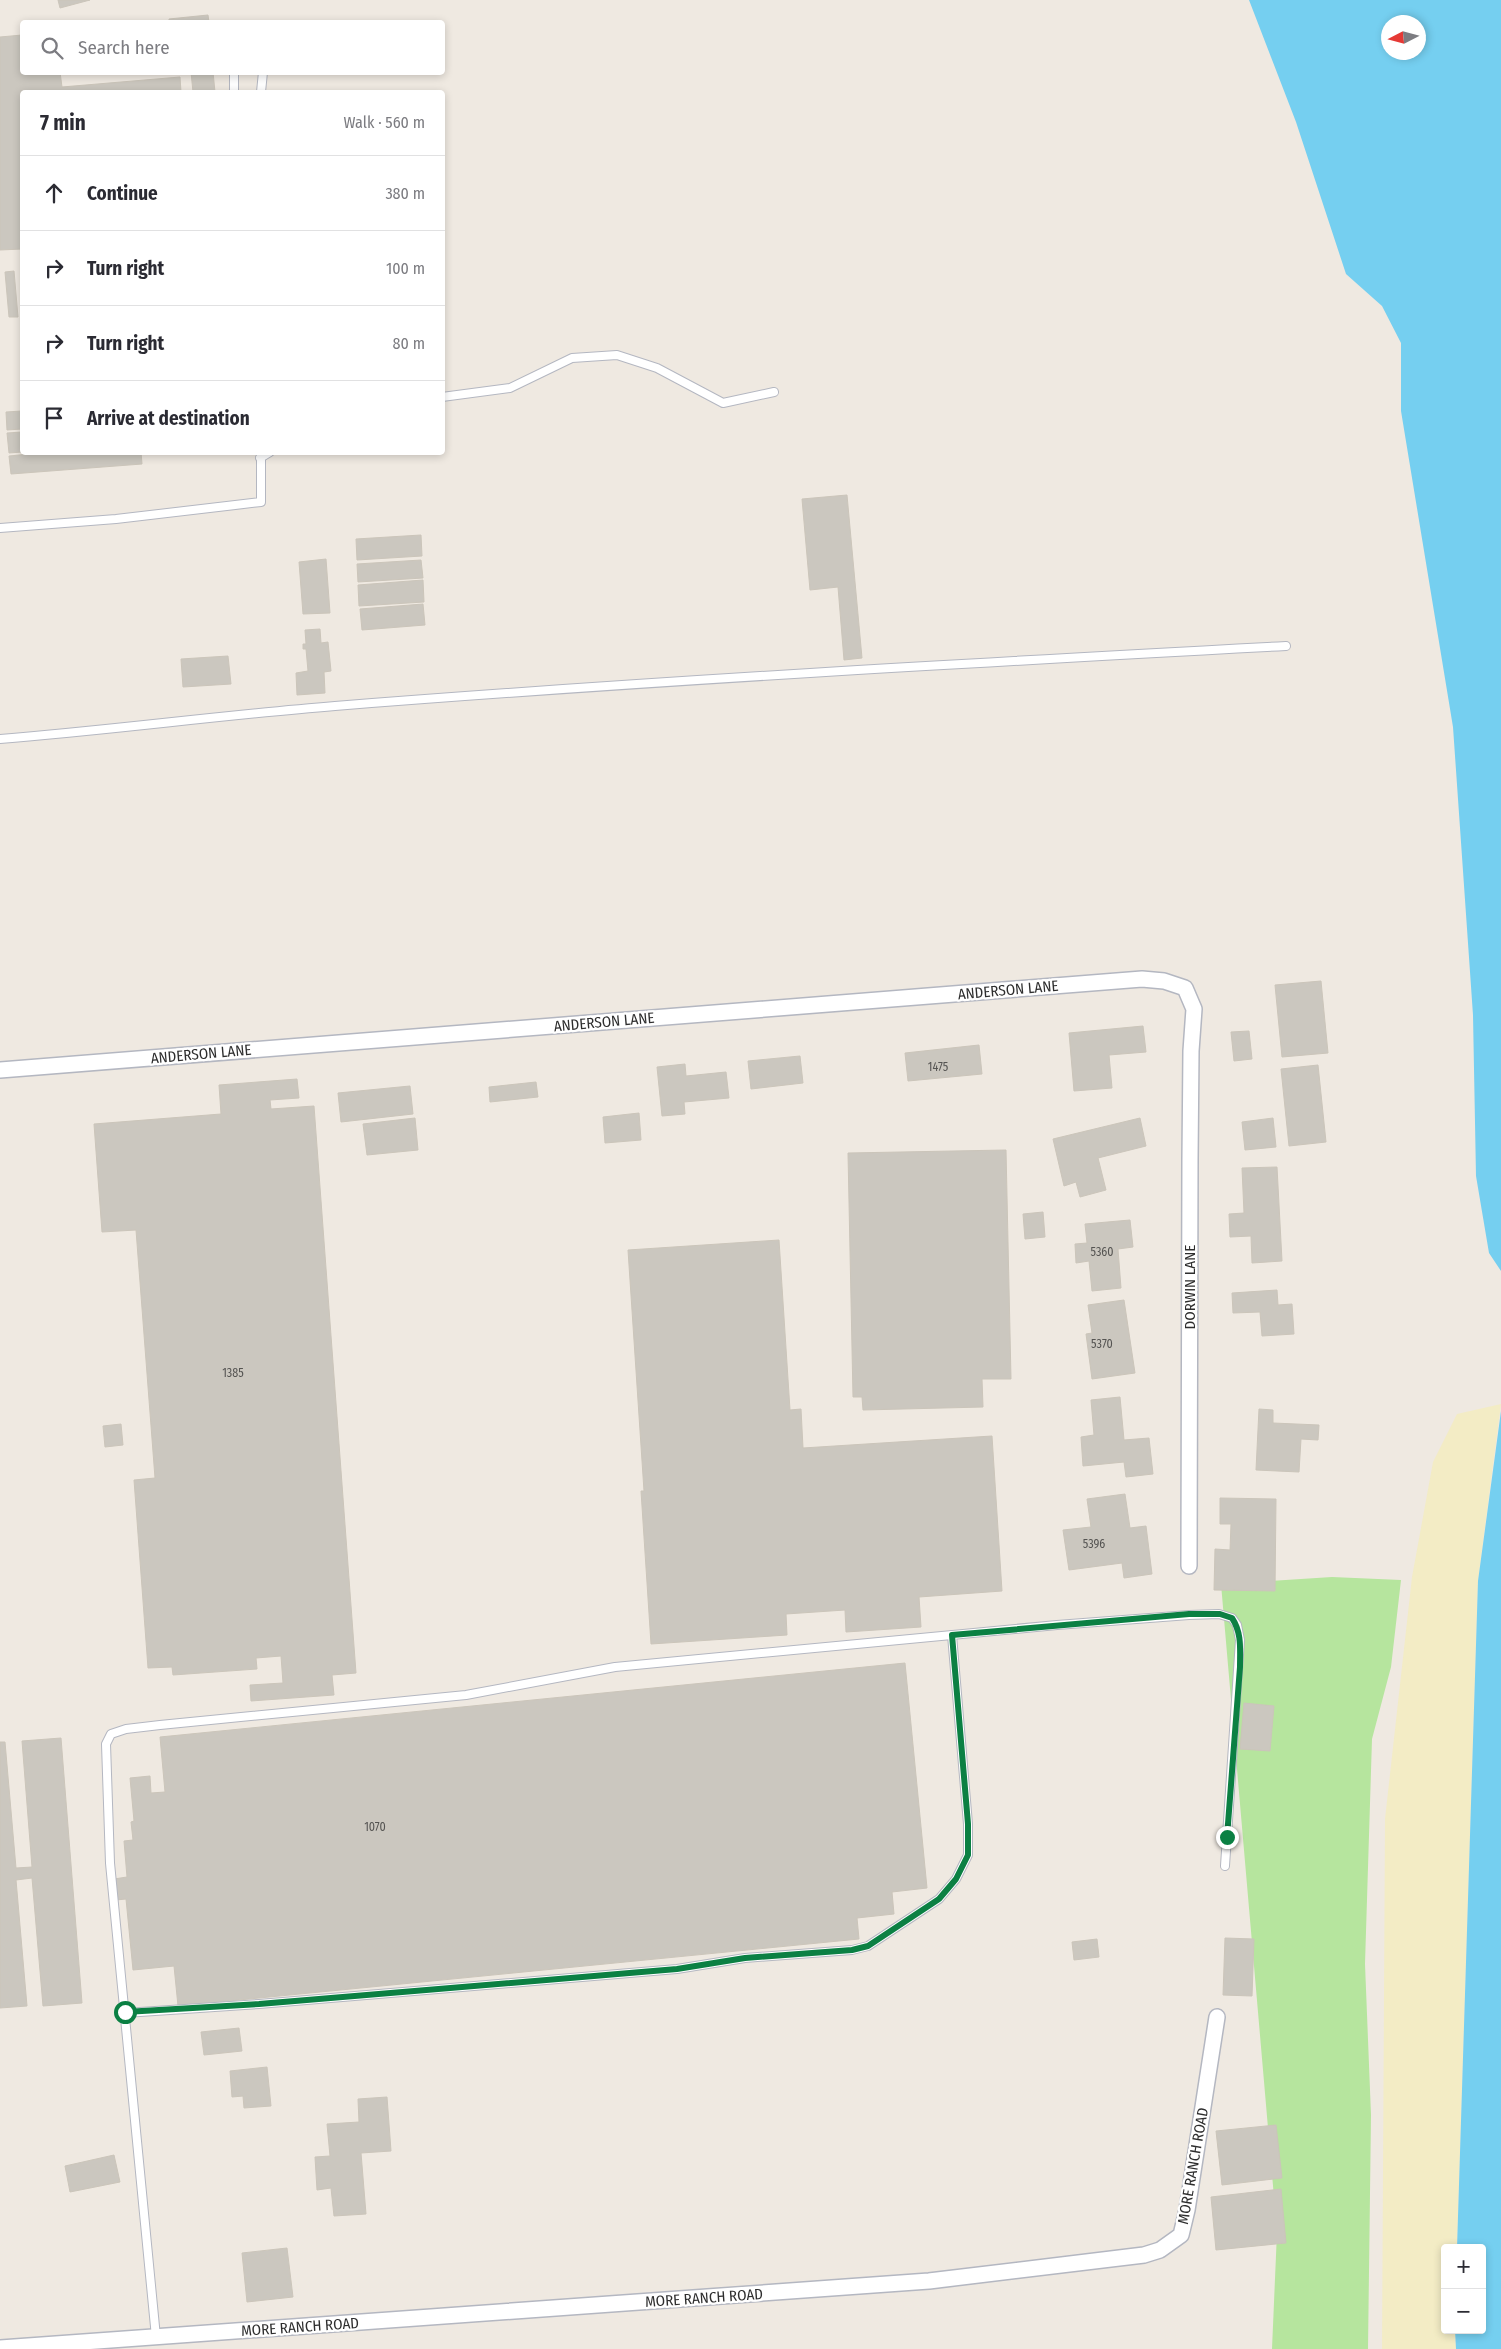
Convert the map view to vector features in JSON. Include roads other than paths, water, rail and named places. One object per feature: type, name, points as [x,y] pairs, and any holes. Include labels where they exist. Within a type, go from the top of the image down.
[{"type":"street","name":"ANDERSON LANE","points":[[0,1070],[1142,979],[1164,981],[1185,988],[1194,1009]]},
{"type":"street","name":"DORWIN LANE","points":[[1189,1566],[1190,1159],[1191,1051],[1194,1009]]},
{"type":"street","name":"MORE RANCH ROAD","points":[[0,2348],[100,2345],[156,2337],[929,2281],[1144,2255],[1160,2250],[1181,2235],[1187,2210],[1217,2017]]},
{"type":"lane","points":[[234,75],[234,90]]},
{"type":"lane","points":[[261,90],[263,75]]},
{"type":"lane","points":[[445,397],[510,388],[572,358],[617,355],[658,368],[723,403],[774,392]]},
{"type":"lane","points":[[0,528],[116,519],[260,502],[261,455]]},
{"type":"lane","points":[[0,739],[333,706],[982,663],[1286,646]]},
{"type":"lane","points":[[156,2337],[110,1863],[106,1744],[111,1734],[126,1729],[160,1725],[466,1695],[616,1666],[1189,1614],[1220,1614],[1232,1618],[1237,1625],[1240,1640],[1240,1667],[1225,1866]]},
{"type":"lane","points":[[125,2012],[259,2004],[677,1969],[745,1958],[852,1950],[868,1946],[939,1899],[956,1879],[968,1855],[968,1824],[952,1635]]},
{"type":"water","points":[[1249,0],[1501,0],[1501,1271],[1489,1253],[1476,1176],[1473,1015],[1453,727],[1401,411],[1401,343],[1382,306],[1346,274],[1296,122]]},
{"type":"water","points":[[1501,1411],[1501,2349],[1456,2349],[1455,2334],[1486,2334],[1486,2244],[1457,2244],[1478,1581]]}]
